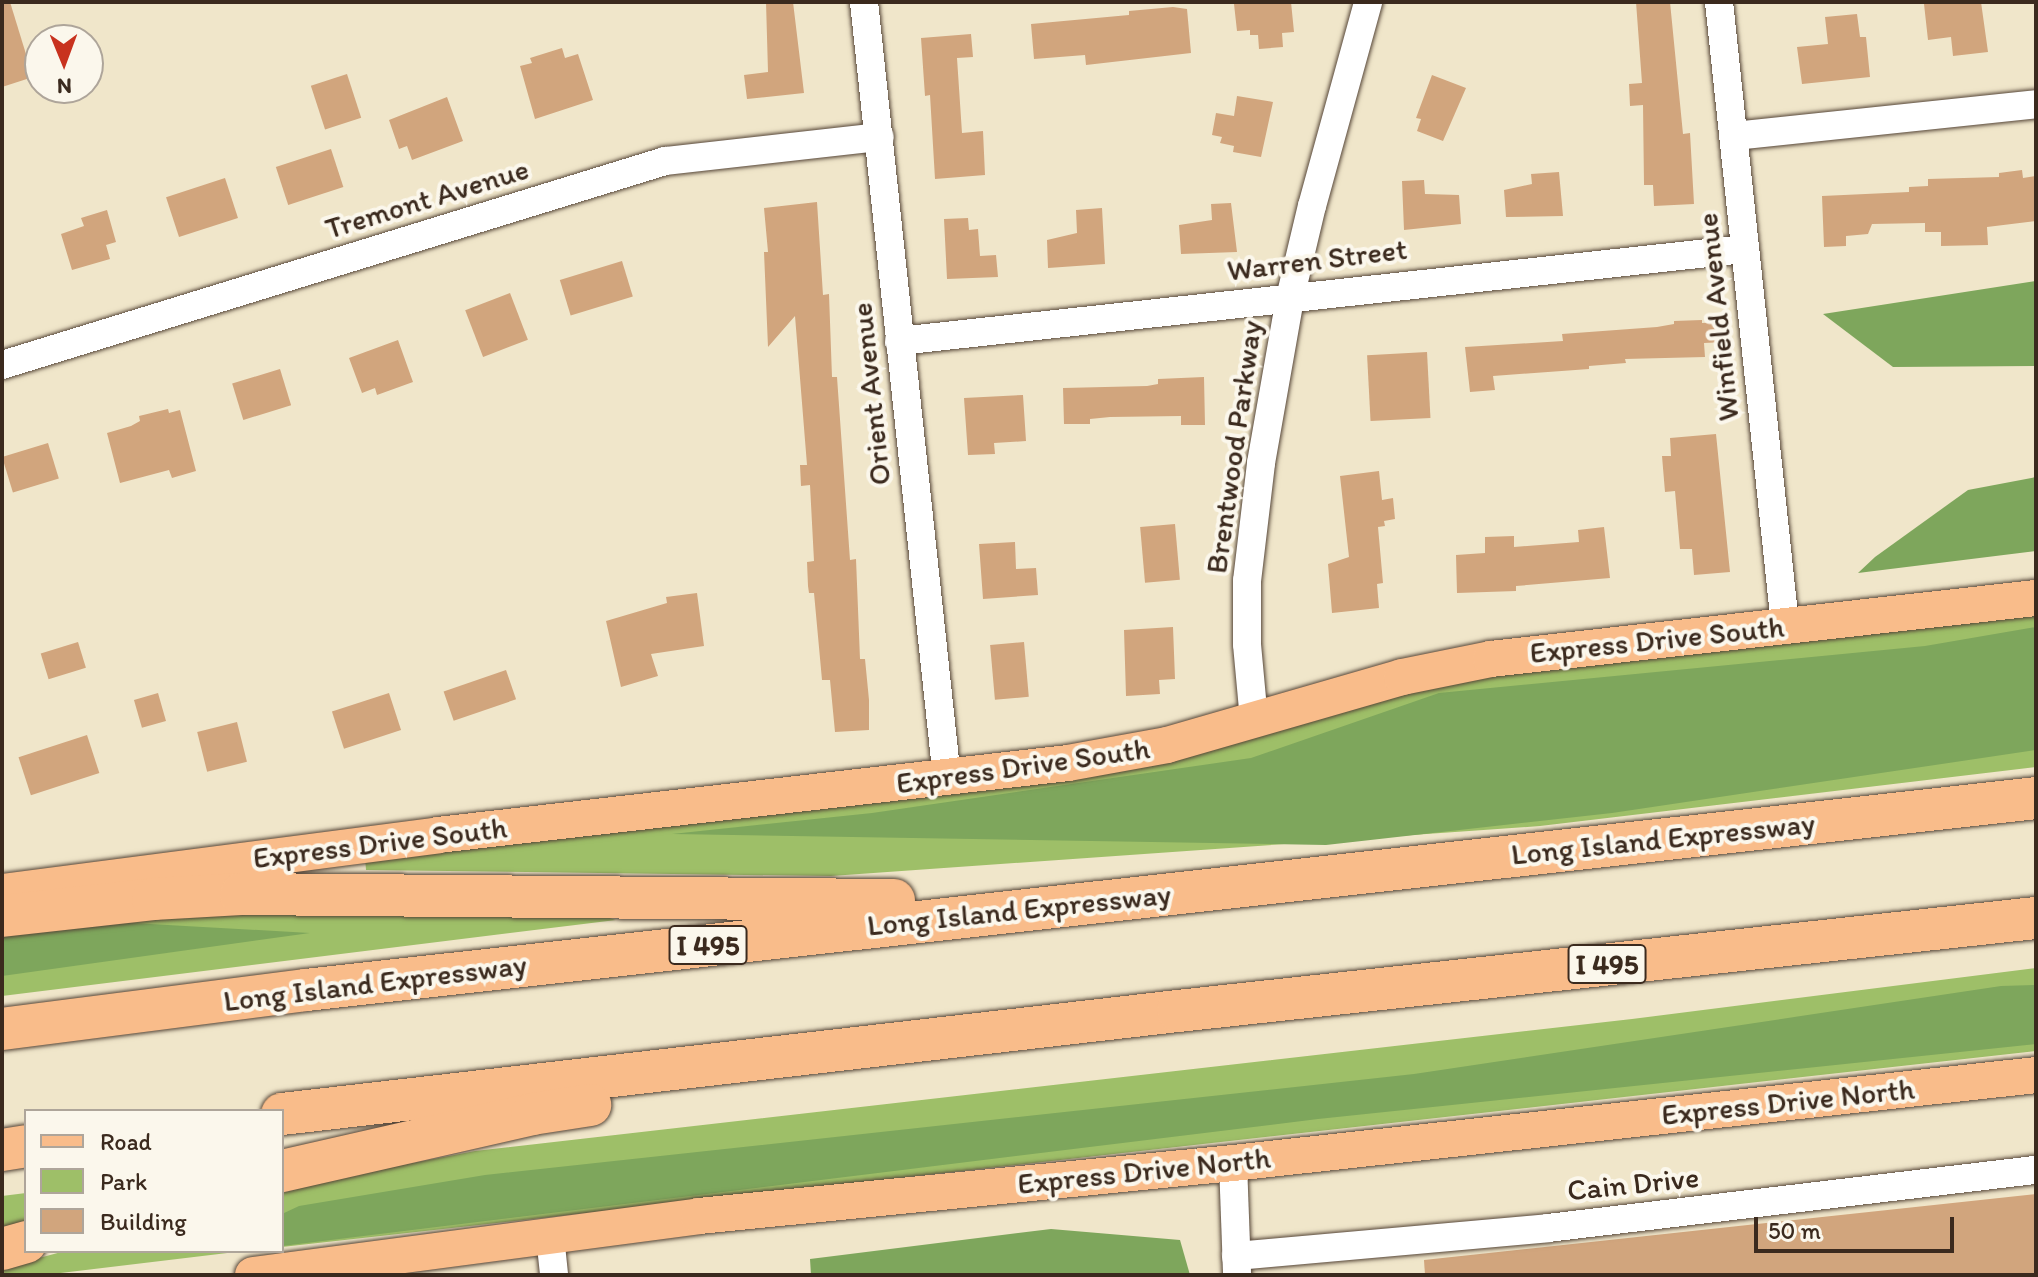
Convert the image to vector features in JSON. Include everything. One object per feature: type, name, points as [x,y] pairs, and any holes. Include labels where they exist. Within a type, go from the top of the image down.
[{"type":"highway","name":"Long Island Expressway","points":[[2,1029],[336,986],[2036,798]]},
{"type":"highway","points":[[2,916],[153,899],[241,894],[938,900],[1414,866]]},
{"type":"highway","name":"I 495","points":[[284,1114],[1178,1011],[2036,918]]},
{"type":"highway","points":[[284,1171],[532,1114],[1178,1011]]},
{"type":"highway","points":[[2,1150],[24,1146]]},
{"type":"highway","points":[[2,1249],[24,1243]]},
{"type":"main road","name":"Express Drive South","points":[[2,892],[423,837],[947,779],[1120,755],[1445,667],[1568,649],[2036,598]]},
{"type":"main road","name":"Express Drive North","points":[[253,1275],[730,1213],[1233,1163],[2036,1075]]},
{"type":"street","name":"Orient Avenue","points":[[864,2],[947,779]]},
{"type":"street","name":"Brentwood Parkway","points":[[1254,720],[1247,644],[1247,581],[1261,463],[1290,298],[1368,2]]},
{"type":"street","name":"Winfield Avenue","points":[[1719,2],[1785,625]]},
{"type":"street","points":[[1734,136],[2036,104]]},
{"type":"street","name":"Tremont Avenue","points":[[2,365],[665,161],[880,137]]},
{"type":"street","name":"Warren Street","points":[[899,341],[1744,249]]},
{"type":"street","points":[[1233,1163],[1236,1266]]},
{"type":"street","name":"Cain Drive","points":[[1236,1266],[2036,1170]]},
{"type":"street","points":[[550,1236],[554,1275]]},
{"type":"green space","points":[[2036,281],[2036,366],[1893,367],[1823,314]]},
{"type":"green space","points":[[2036,477],[2036,551],[1858,573],[1875,557],[1968,490]]},
{"type":"green space","points":[[2036,610],[2036,767],[1540,826],[831,876],[366,870],[365,857],[1096,771],[1381,693],[1490,673]]},
{"type":"green space","points":[[2036,627],[2036,750],[1612,813],[1326,845],[672,834],[872,813],[1251,758],[1439,693],[1925,646]]},
{"type":"green space","points":[[157,908],[584,910],[616,920],[2,996],[2,925]]},
{"type":"green space","points":[[97,921],[310,933],[2,976],[2,932]]},
{"type":"green space","points":[[2036,968],[2036,1051],[284,1247],[284,1192],[350,1175],[475,1151],[1632,1019]]},
{"type":"green space","points":[[2036,985],[2036,1044],[1318,1119],[284,1246],[284,1213],[299,1206],[485,1175],[1414,1074],[2001,986]]},
{"type":"green space","points":[[24,1193],[24,1230],[2,1236],[2,1196]]},
{"type":"green space","points":[[1051,1229],[1180,1240],[1190,1275],[811,1275],[810,1259]]},
{"type":"green space","points":[[58,1253],[227,1253],[44,1275],[2,1275],[2,1268]]},
{"type":"building","points":[[2,2],[10,2],[24,48],[24,80],[2,87]]},
{"type":"building","points":[[766,2],[793,2],[804,93],[747,99],[744,75],[768,72]]},
{"type":"building","points":[[1291,2],[1294,32],[1282,33],[1283,47],[1259,49],[1258,35],[1250,35],[1250,30],[1237,31],[1234,4]]},
{"type":"building","points":[[1636,2],[1670,2],[1683,134],[1690,133],[1694,204],[1654,206],[1653,185],[1644,185],[1643,105],[1630,106],[1629,84],[1642,83]]},
{"type":"building","points":[[1981,2],[1988,52],[1953,56],[1951,37],[1928,40],[1924,4]]},
{"type":"building","points":[[1173,7],[1187,9],[1191,53],[1086,65],[1085,55],[1034,59],[1031,24],[1129,15],[1129,11]]},
{"type":"building","points":[[1857,14],[1860,37],[1866,37],[1870,77],[1802,84],[1797,47],[1828,44],[1825,17]]},
{"type":"building","points":[[971,34],[973,57],[957,58],[962,133],[983,131],[985,175],[935,179],[930,95],[925,96],[921,38]]},
{"type":"building","points":[[562,48],[565,58],[578,54],[593,100],[535,119],[520,66],[532,63],[530,58]]},
{"type":"building","points":[[347,74],[361,118],[325,129],[311,86]]},
{"type":"building","points":[[1432,75],[1466,88],[1443,141],[1417,131],[1421,119],[1416,118]]},
{"type":"building","points":[[1237,96],[1273,102],[1261,157],[1233,152],[1234,146],[1220,143],[1222,137],[1212,135],[1216,113],[1234,116]]},
{"type":"building","points":[[447,97],[463,141],[412,160],[407,146],[399,149],[389,120]]},
{"type":"building","points":[[331,149],[343,187],[288,205],[276,167]]},
{"type":"building","points":[[2022,170],[2023,178],[2036,176],[2036,221],[1987,227],[1988,245],[1941,246],[1941,232],[1925,232],[1925,223],[1872,224],[1868,234],[1846,236],[1846,246],[1824,247],[1822,196],[1909,192],[1909,187],[1928,186],[1928,179],[1999,177],[1999,173]]},
{"type":"building","points":[[1559,172],[1563,216],[1506,217],[1504,190],[1532,184],[1531,174]]},
{"type":"building","points":[[225,178],[238,218],[179,237],[166,197]]},
{"type":"building","points":[[1424,180],[1425,194],[1459,195],[1461,224],[1404,230],[1402,181]]},
{"type":"building","points":[[817,202],[823,295],[829,294],[832,377],[837,377],[850,560],[856,559],[860,659],[865,659],[869,730],[835,732],[830,680],[822,680],[814,593],[809,593],[808,586],[807,562],[814,561],[810,485],[801,486],[800,465],[807,465],[795,316],[768,347],[764,252],[768,252],[764,208]]},
{"type":"building","points":[[1231,203],[1237,252],[1181,254],[1179,225],[1212,220],[1211,204]]},
{"type":"building","points":[[1102,208],[1105,264],[1048,268],[1047,240],[1077,233],[1076,210]]},
{"type":"building","points":[[107,210],[116,242],[106,245],[110,259],[72,270],[61,234],[84,226],[81,218]]},
{"type":"building","points":[[968,218],[969,230],[978,229],[980,256],[996,255],[998,277],[947,279],[944,219]]},
{"type":"building","points":[[622,261],[633,296],[571,315],[560,280]]},
{"type":"building","points":[[510,293],[528,340],[483,357],[465,310]]},
{"type":"building","points":[[1702,320],[1702,323],[1723,322],[1724,342],[1704,343],[1705,357],[1625,359],[1626,363],[1589,366],[1589,369],[1493,376],[1495,390],[1470,392],[1465,347],[1563,341],[1562,334],[1657,327],[1674,324],[1674,321]]},
{"type":"building","points":[[398,340],[413,382],[377,395],[375,388],[362,393],[349,358]]},
{"type":"building","points":[[1427,352],[1430,418],[1371,421],[1367,355]]},
{"type":"building","points":[[280,369],[291,405],[243,420],[232,384]]},
{"type":"building","points":[[1204,377],[1205,425],[1181,425],[1181,416],[1110,417],[1090,419],[1090,424],[1064,424],[1063,388],[1147,386],[1158,384],[1158,379]]},
{"type":"building","points":[[1023,395],[1026,441],[994,443],[995,454],[968,455],[964,398]]},
{"type":"building","points":[[168,409],[169,413],[180,410],[196,471],[172,478],[169,470],[120,483],[107,433],[131,426],[140,421],[139,416]]},
{"type":"building","points":[[1716,434],[1730,572],[1694,575],[1692,549],[1680,549],[1675,491],[1665,492],[1662,456],[1671,456],[1670,438]]},
{"type":"building","points":[[48,443],[59,478],[13,492],[2,457]]},
{"type":"building","points":[[1379,471],[1382,500],[1393,498],[1395,519],[1384,521],[1385,526],[1378,527],[1383,583],[1377,584],[1379,608],[1332,613],[1328,564],[1349,557],[1340,476]]},
{"type":"building","points":[[1175,524],[1180,580],[1145,583],[1140,527]]},
{"type":"building","points":[[1604,527],[1610,578],[1516,586],[1516,591],[1457,593],[1456,555],[1485,553],[1485,537],[1514,536],[1514,547],[1579,542],[1578,530]]},
{"type":"building","points":[[1015,542],[1016,569],[1036,568],[1038,595],[983,599],[979,544]]},
{"type":"building","points":[[697,593],[704,646],[651,654],[658,676],[621,687],[606,621],[667,603],[666,597]]},
{"type":"building","points":[[1173,627],[1175,679],[1159,680],[1160,694],[1126,696],[1124,630]]},
{"type":"building","points":[[78,642],[86,668],[49,679],[41,653]]},
{"type":"building","points":[[1024,642],[1029,697],[995,700],[990,645]]},
{"type":"building","points":[[506,670],[516,699],[454,721],[444,691]]},
{"type":"building","points":[[158,693],[166,721],[142,728],[134,700]]},
{"type":"building","points":[[389,693],[401,730],[344,749],[332,712]]},
{"type":"building","points":[[237,722],[247,762],[207,772],[197,732]]},
{"type":"building","points":[[87,735],[99,773],[31,795],[19,757]]},
{"type":"building","points":[[2036,1194],[2036,1275],[1425,1275],[1424,1260]]}]
